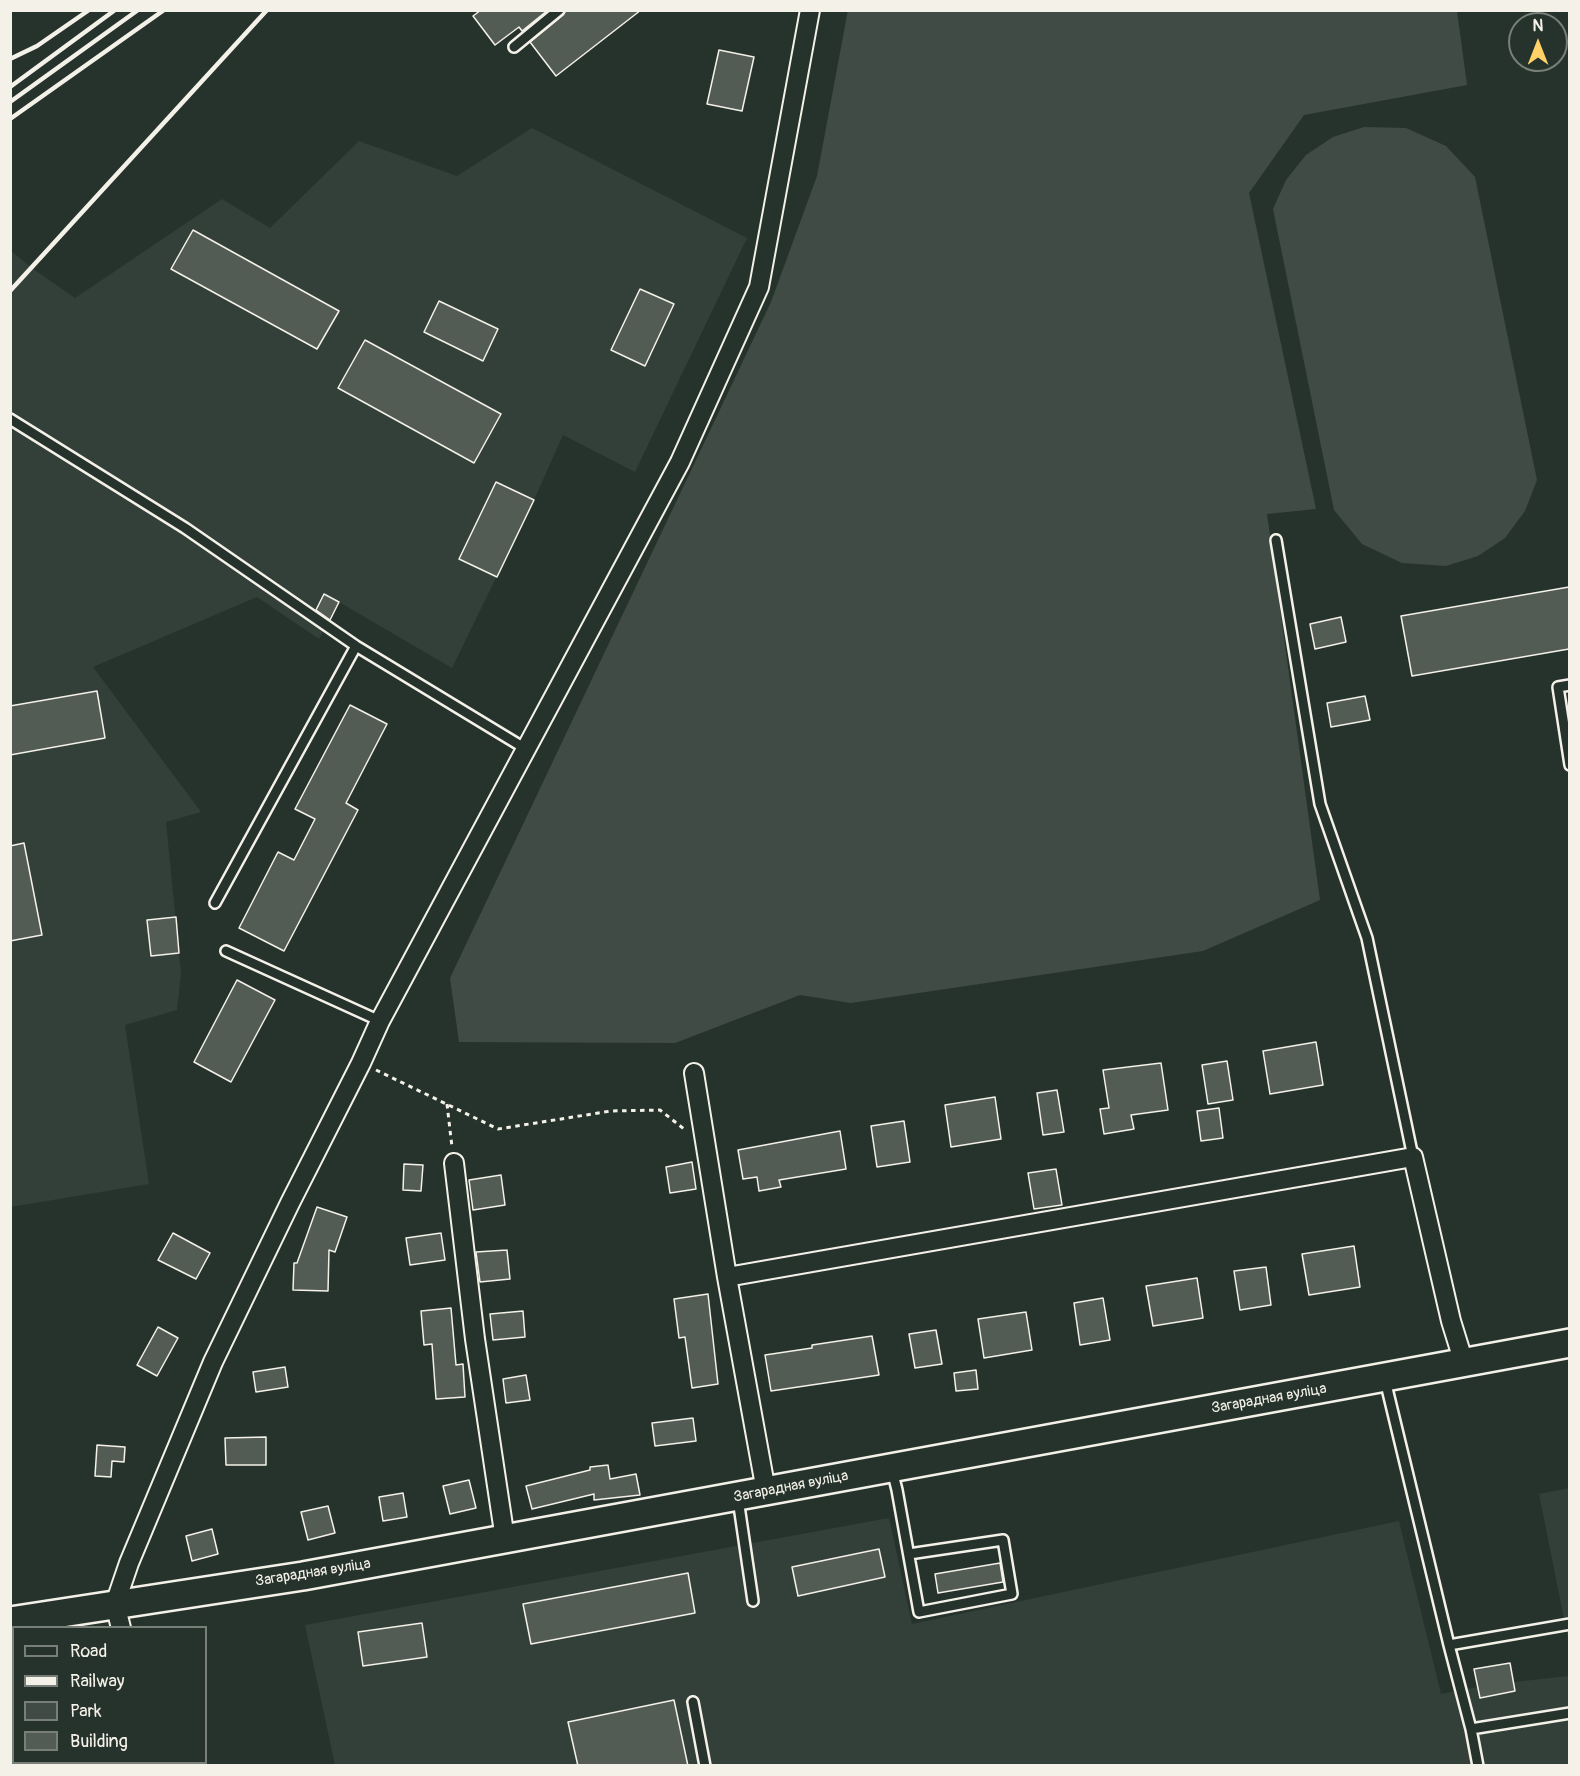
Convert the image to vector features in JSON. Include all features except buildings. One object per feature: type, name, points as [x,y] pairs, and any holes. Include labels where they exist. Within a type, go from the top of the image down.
[{"type":"main road","name":"Загарадная вуліца","points":[[10,1621],[118,1616],[303,1575],[1569,1343]]},
{"type":"street","points":[[118,1616],[129,1563],[213,1362],[380,1021],[680,462],[759,287],[810,10]]},
{"type":"street","points":[[694,1073],[727,1277],[766,1491]]},
{"type":"street","points":[[727,1277],[1413,1156],[1451,1321],[1464,1363]]},
{"type":"street","points":[[454,1163],[475,1339],[505,1539]]},
{"type":"lane","points":[[514,46],[560,10]]},
{"type":"lane","points":[[10,419],[185,528],[356,646],[526,749]]},
{"type":"lane","points":[[1276,540],[1320,804],[1367,938],[1413,1156]]},
{"type":"lane","points":[[215,903],[356,646]]},
{"type":"lane","points":[[1569,685],[1558,687],[1569,765]]},
{"type":"lane","points":[[226,951],[380,1021]]},
{"type":"lane","points":[[1385,1377],[1478,1766]]},
{"type":"lane","points":[[891,1468],[919,1612],[1012,1594],[1003,1540],[909,1554]]},
{"type":"lane","points":[[737,1497],[753,1601]]},
{"type":"lane","points":[[1449,1645],[1569,1624]]},
{"type":"lane","points":[[693,1702],[705,1766]]},
{"type":"lane","points":[[1471,1729],[1569,1713]]},
{"type":"path","points":[[361,1063],[498,1129],[611,1111],[660,1110],[706,1150]]},
{"type":"path","points":[[447,1104],[454,1163]]},
{"type":"shaded area","points":[[532,128],[747,238],[635,472],[563,435],[452,668],[339,602],[319,639],[257,597],[93,667],[201,812],[166,822],[181,974],[177,1010],[125,1025],[149,1184],[11,1207],[10,250],[75,298],[222,199],[270,228],[359,141],[457,176]]},
{"type":"shaded area","points":[[1569,1488],[1569,1644],[1539,1494]]},
{"type":"shaded area","points":[[889,1518],[912,1624],[1399,1521],[1441,1694],[1477,1687],[1474,1669],[1510,1663],[1514,1682],[1569,1676],[1569,1765],[335,1765],[305,1625]]},
{"type":"green space","points":[[848,10],[1457,11],[1467,85],[1304,115],[1249,193],[1316,509],[1267,514],[1320,900],[1203,951],[851,1003],[800,995],[675,1043],[459,1042],[450,978],[771,302],[817,176]]},
{"type":"green space","points":[[1364,127],[1406,128],[1446,146],[1475,177],[1537,480],[1525,511],[1505,538],[1478,556],[1446,566],[1402,563],[1362,544],[1334,510],[1273,209],[1286,180],[1306,155],[1333,137]]},
{"type":"railway","points":[[10,59],[37,46],[89,10]]},
{"type":"railway","points":[[10,87],[115,10]]},
{"type":"railway","points":[[10,102],[138,10]]},
{"type":"railway","points":[[10,119],[164,10]]},
{"type":"railway","points":[[10,291],[267,10]]}]
